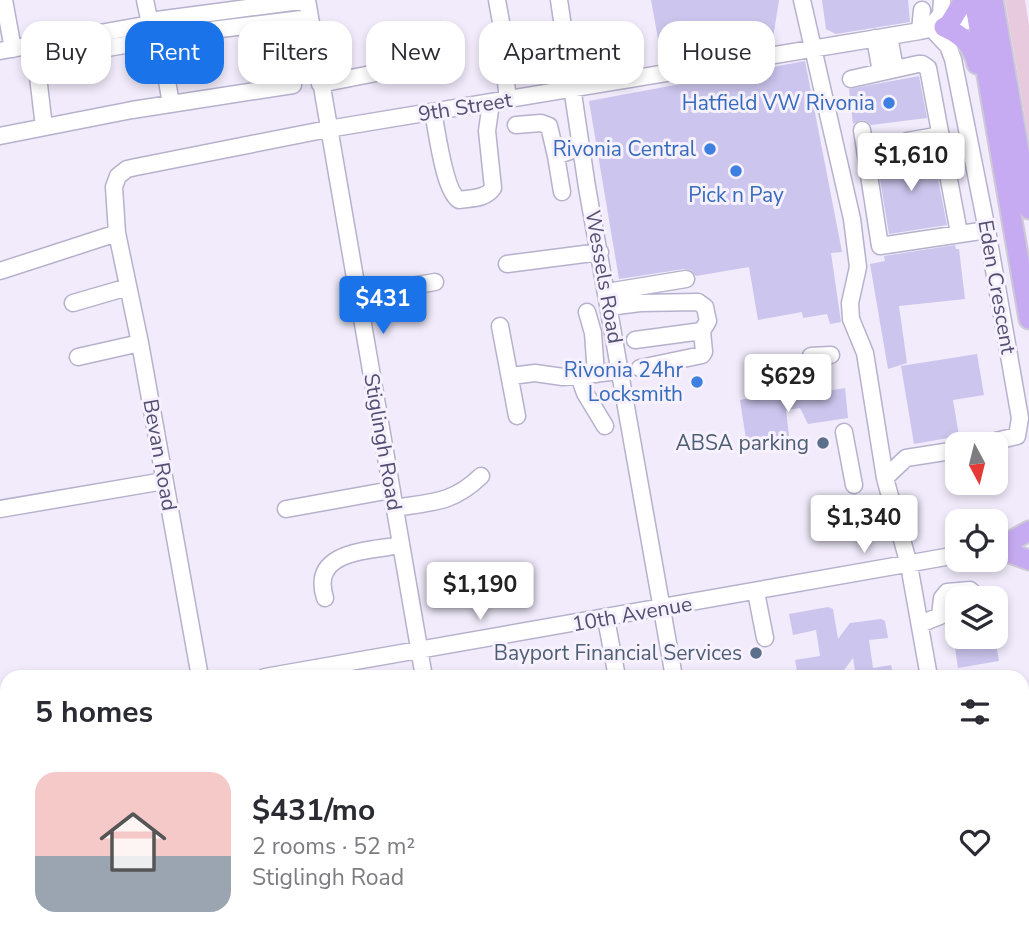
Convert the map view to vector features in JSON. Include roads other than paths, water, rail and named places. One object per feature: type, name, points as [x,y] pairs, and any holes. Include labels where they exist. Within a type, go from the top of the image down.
[{"type":"main road","points":[[964,0],[935,28],[961,37],[973,49],[987,110],[998,135]]},
{"type":"main road","points":[[985,8],[998,135],[1029,319]]},
{"type":"main road","points":[[985,8],[1029,209]]},
{"type":"main road","points":[[1008,545],[1029,531]]},
{"type":"main road","points":[[1008,547],[1029,560]]},
{"type":"street","points":[[4,0],[7,50]]},
{"type":"street","points":[[145,0],[150,21]]},
{"type":"street","points":[[202,21],[307,0]]},
{"type":"street","name":"Stiglingh Road","points":[[307,0],[310,21]]},
{"type":"street","points":[[497,0],[506,50],[504,64],[508,100]]},
{"type":"street","name":"Wessels Road","points":[[559,0],[581,146],[673,670]]},
{"type":"street","points":[[802,0],[852,219],[858,267],[850,310],[854,328],[865,353],[885,478],[909,565],[928,670]]},
{"type":"street","points":[[935,28],[941,14],[942,0]]},
{"type":"street","name":"9th Street","points":[[117,233],[114,187],[118,176],[127,169],[328,129],[572,90],[600,91],[813,48],[935,28],[985,8]]},
{"type":"street","points":[[922,10],[935,28]]},
{"type":"street","points":[[224,25],[310,18]]},
{"type":"street","name":"Eden Crescent","points":[[935,28],[948,46],[953,59],[987,230],[1020,426],[1017,436],[1008,439]]},
{"type":"street","points":[[882,37],[888,70]]},
{"type":"street","points":[[851,79],[922,64],[928,68],[959,233]]},
{"type":"street","points":[[39,84],[44,127]]},
{"type":"street","points":[[166,84],[171,104]]},
{"type":"street","name":"Stiglingh Road","points":[[320,84],[423,670]]},
{"type":"street","points":[[0,136],[171,104],[293,85]]},
{"type":"street","points":[[433,113],[448,183],[454,196],[459,200],[483,196],[488,195],[493,188],[487,131],[491,103]]},
{"type":"street","points":[[516,125],[541,123],[549,126],[562,192]]},
{"type":"street","points":[[834,136],[862,131],[880,246],[987,230]]},
{"type":"street","points":[[907,141],[941,135]]},
{"type":"street","points":[[556,156],[581,146]]},
{"type":"street","points":[[852,219],[876,231]]},
{"type":"street","points":[[0,271],[117,233]]},
{"type":"street","name":"Bevan Road","points":[[117,233],[140,343],[199,670]]},
{"type":"street","points":[[507,264],[600,252]]},
{"type":"street","points":[[609,304],[686,279]]},
{"type":"street","points":[[357,295],[435,282]]},
{"type":"street","points":[[73,303],[128,287]]},
{"type":"street","points":[[609,304],[641,309],[648,304],[702,304],[708,321],[702,331],[702,355],[640,368]]},
{"type":"street","points":[[587,312],[593,333],[596,374]]},
{"type":"street","points":[[500,326],[517,416]]},
{"type":"street","points":[[635,340],[702,331]]},
{"type":"street","points":[[78,357],[140,343]]},
{"type":"street","points":[[811,356],[831,355]]},
{"type":"street","points":[[511,376],[535,373],[563,377],[620,371]]},
{"type":"street","points":[[579,376],[585,393],[605,426]]},
{"type":"street","points":[[844,432],[854,485]]},
{"type":"street","points":[[885,478],[906,458],[945,452]]},
{"type":"street","points":[[394,508],[445,500],[466,491],[481,476]]},
{"type":"street","points":[[0,509],[164,481]]},
{"type":"street","points":[[286,509],[391,490]]},
{"type":"street","points":[[325,597],[322,588],[323,576],[328,565],[344,556],[401,545]]},
{"type":"street","points":[[1008,546],[1029,550]]},
{"type":"street","name":"10th Avenue","points":[[362,670],[419,651],[945,558]]},
{"type":"street","points":[[756,592],[765,638]]},
{"type":"street","points":[[920,624],[940,616],[942,598],[945,594]]},
{"type":"street","points":[[606,619],[616,670]]},
{"type":"place","name":"Hatfield VW Rivonia","points":[[889,103]]},
{"type":"place","name":"Rivonia Central","points":[[710,149]]},
{"type":"place","name":"Pick n Pay","points":[[736,171]]},
{"type":"place","name":"Rivonia 24hr Locksmith","points":[[697,382]]},
{"type":"place","name":"ABSA parking","points":[[823,443]]},
{"type":"place","name":"Bayport Financial Services","points":[[756,653]]}]
